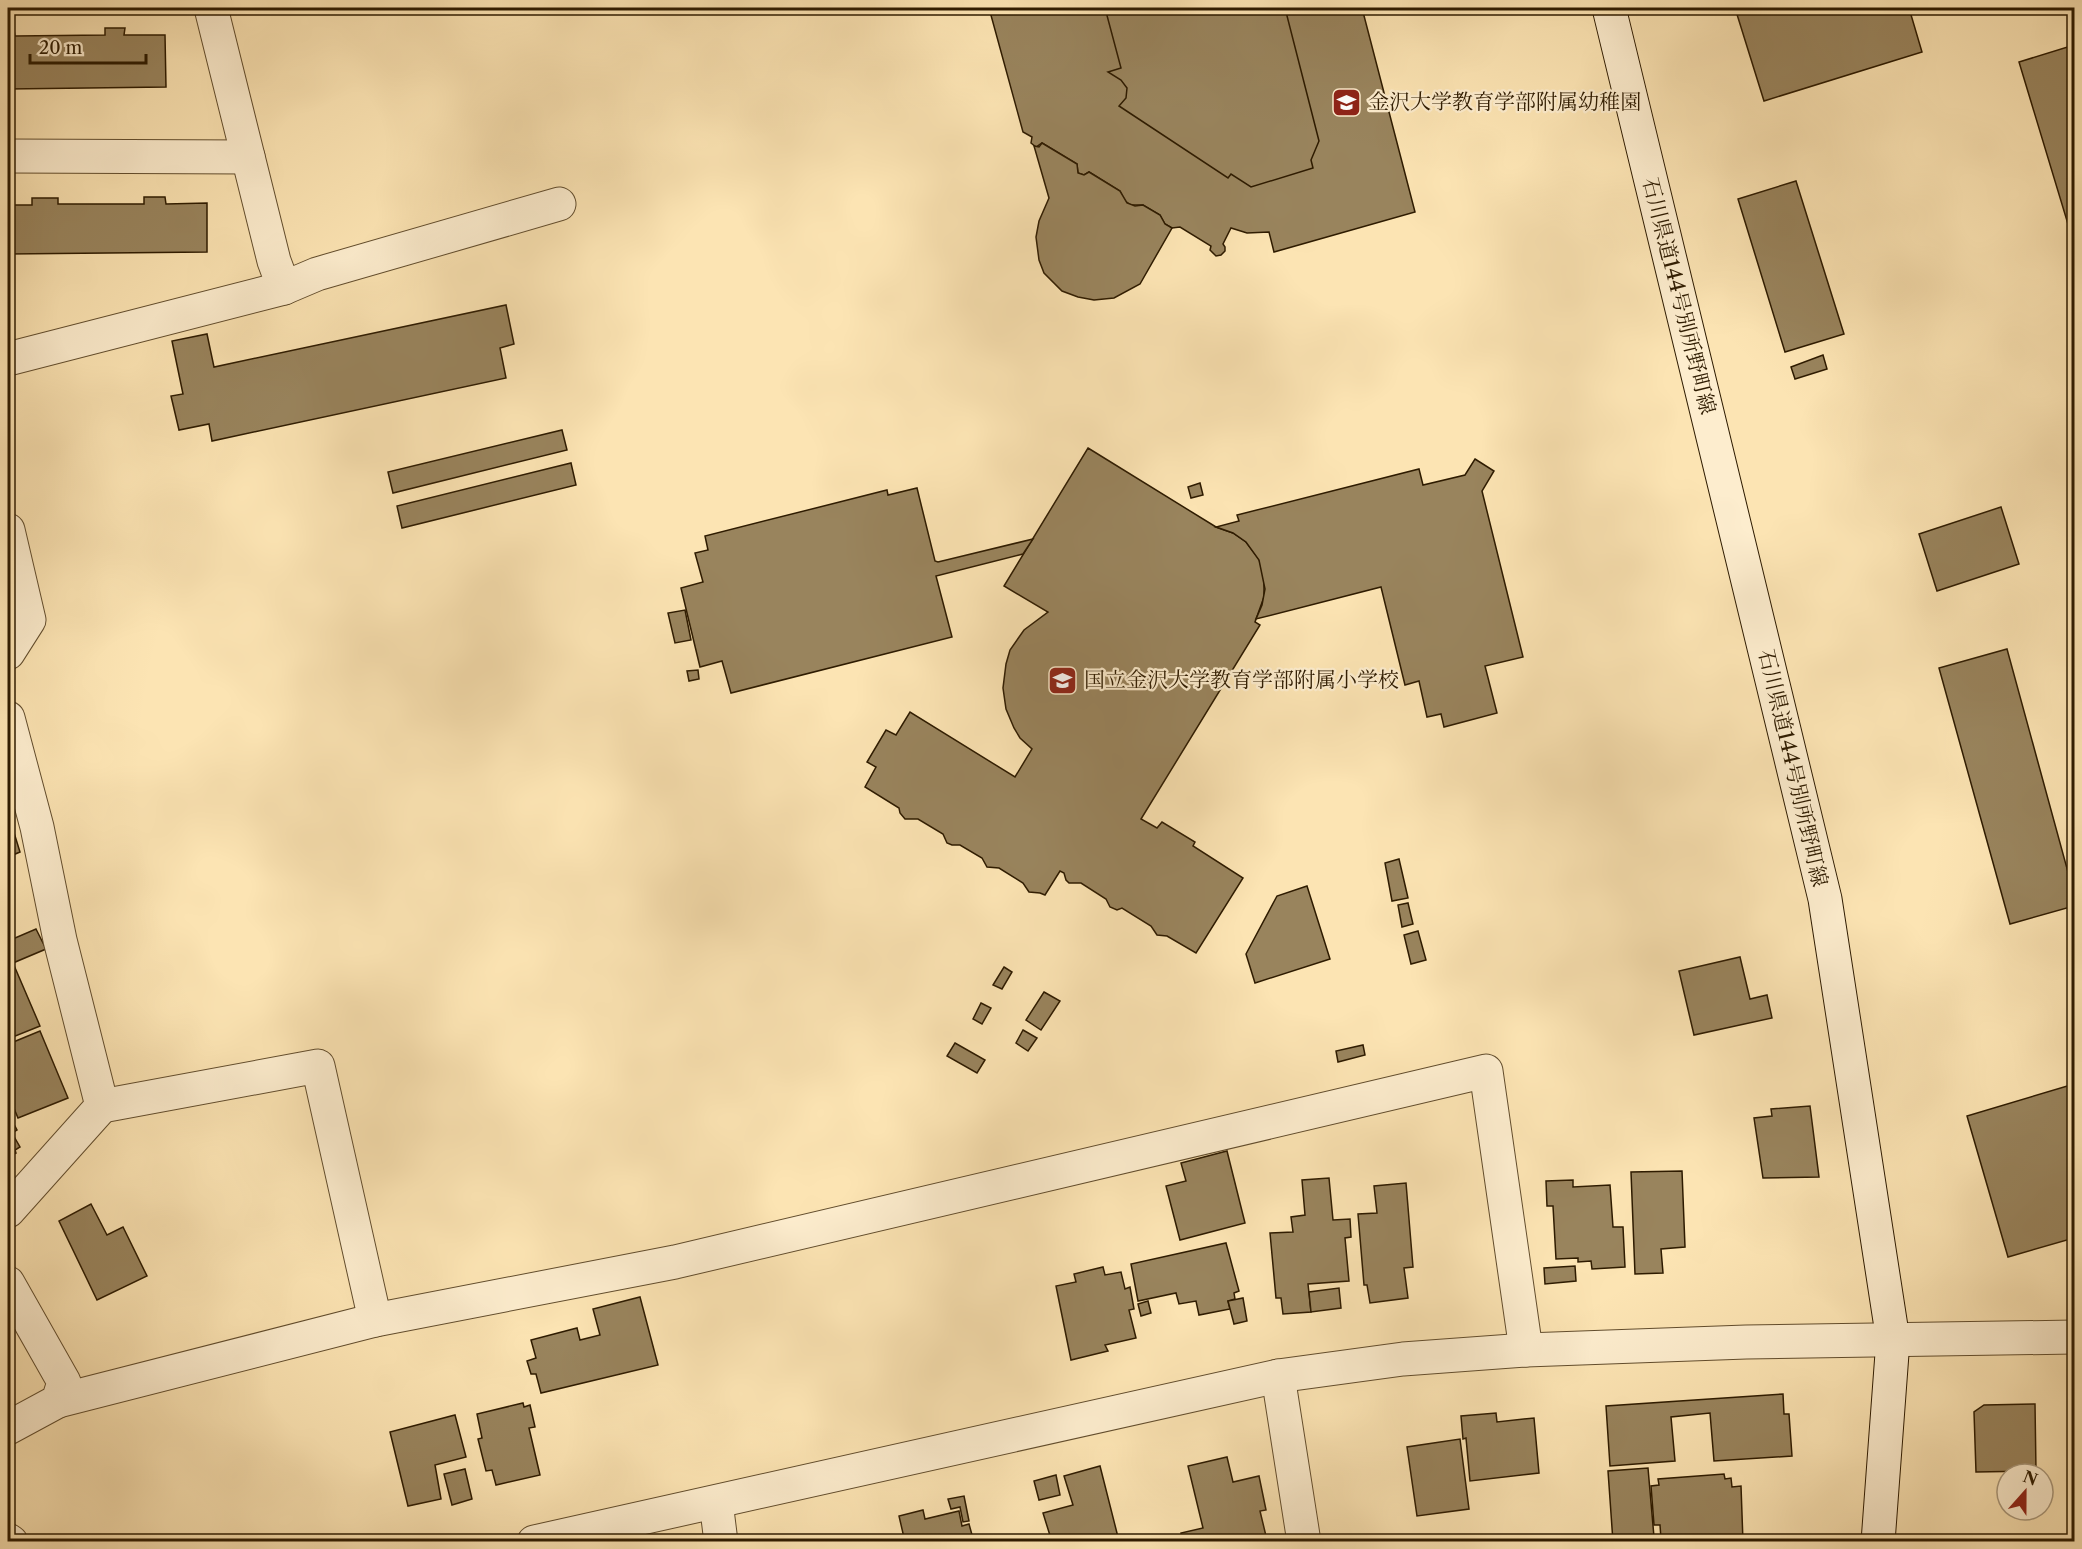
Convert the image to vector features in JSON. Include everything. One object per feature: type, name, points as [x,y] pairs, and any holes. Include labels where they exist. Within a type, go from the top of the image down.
[{"type":"street","points":[[211,8],[274,261],[284,288]]},
{"type":"street","name":"石川県道144号別所野町線","points":[[1609,8],[1825,899],[1893,1340],[1878,1542]]},
{"type":"street","points":[[8,156],[248,157]]},
{"type":"street","points":[[8,359],[284,288],[316,274],[559,204]]},
{"type":"street","points":[[8,530],[29,620],[8,652]]},
{"type":"street","points":[[8,718],[38,827],[60,940],[102,1106]]},
{"type":"street","points":[[8,1211],[102,1106],[318,1066],[375,1320]]},
{"type":"street","points":[[8,1428],[58,1401],[375,1320],[675,1262],[1486,1071],[1526,1350]]},
{"type":"street","points":[[8,1283],[64,1382],[58,1401]]},
{"type":"street","points":[[534,1542],[1278,1376],[1403,1359],[1526,1350],[1746,1342],[2074,1337]]},
{"type":"street","points":[[1278,1376],[1304,1542]]},
{"type":"street","points":[[716,1502],[721,1542]]},
{"type":"building","points":[[989,8],[1362,8],[1415,212],[1274,252],[1269,232],[1247,233],[1231,228],[1223,244],[1225,251],[1216,256],[1210,250],[1211,246],[1180,227],[1172,228],[1165,224],[1160,215],[1143,205],[1131,205],[1125,201],[1120,191],[1089,172],[1084,175],[1078,173],[1077,164],[1042,143],[1036,147],[1031,143],[1032,137],[1023,132]]},
{"type":"building","points":[[1105,8],[1285,8],[1319,141],[1311,160],[1313,168],[1251,187],[1231,174],[1228,178],[1119,106],[1126,98],[1127,88],[1121,80],[1108,72],[1121,68]]},
{"type":"building","points":[[1735,8],[1909,8],[1922,52],[1764,101]]},
{"type":"building","points":[[105,28],[125,28],[124,35],[165,35],[166,87],[8,89],[8,30],[14,30],[15,36],[105,35]]},
{"type":"building","points":[[2074,45],[2074,244],[2019,62]]},
{"type":"building","points":[[1042,143],[1077,164],[1078,173],[1084,175],[1089,172],[1120,191],[1127,203],[1135,206],[1143,205],[1160,215],[1165,224],[1172,228],[1140,284],[1114,298],[1094,300],[1062,291],[1044,273],[1039,260],[1036,237],[1039,221],[1049,198],[1034,146],[1039,147]]},
{"type":"building","points":[[1796,181],[1844,334],[1785,352],[1738,199]]},
{"type":"building","points":[[144,197],[165,197],[166,204],[207,203],[207,252],[8,254],[8,205],[32,205],[32,198],[58,198],[58,204],[144,204]]},
{"type":"building","points":[[506,305],[514,344],[500,348],[506,378],[212,441],[209,424],[179,430],[171,396],[183,394],[172,341],[207,334],[214,367]]},
{"type":"building","points":[[1823,355],[1827,369],[1795,379],[1791,367]]},
{"type":"building","points":[[562,430],[567,450],[393,493],[388,472]]},
{"type":"building","points":[[1088,448],[1216,527],[1233,533],[1246,542],[1259,559],[1264,576],[1264,597],[1255,622],[1260,625],[1141,819],[1157,828],[1162,822],[1195,842],[1193,846],[1243,878],[1196,953],[1167,936],[1157,935],[1151,926],[1122,908],[1117,910],[1110,907],[1106,899],[1081,883],[1069,883],[1064,873],[1060,871],[1045,895],[1029,892],[1023,883],[999,868],[987,867],[982,858],[960,845],[947,843],[943,834],[918,819],[905,819],[899,808],[865,787],[876,767],[867,762],[886,730],[896,735],[910,712],[1015,777],[1032,749],[1020,738],[1006,709],[1003,688],[1006,664],[1010,650],[1024,630],[1048,612],[1004,586]]},
{"type":"building","points":[[1475,459],[1494,471],[1482,491],[1523,657],[1485,666],[1497,713],[1444,727],[1441,714],[1427,717],[1419,681],[1405,685],[1381,587],[1256,619],[1265,589],[1259,560],[1246,542],[1233,533],[1216,527],[1239,521],[1237,515],[1419,469],[1423,485],[1465,475]]},
{"type":"building","points":[[571,463],[576,485],[402,528],[397,506]]},
{"type":"building","points":[[1200,483],[1203,495],[1191,498],[1188,487]]},
{"type":"building","points":[[917,488],[935,561],[1033,539],[1023,554],[936,576],[952,637],[731,693],[722,661],[700,667],[681,588],[703,582],[695,553],[708,550],[705,536],[887,490],[888,495]]},
{"type":"building","points":[[2001,507],[2019,564],[1937,591],[1919,534]]},
{"type":"building","points":[[685,610],[691,640],[675,643],[668,613]]},
{"type":"building","points":[[2007,649],[2074,894],[2074,906],[2010,924],[1939,668]]},
{"type":"building","points":[[698,670],[699,679],[689,681],[687,671]]},
{"type":"building","points":[[11,823],[20,852],[8,857],[8,824]]},
{"type":"building","points":[[1399,859],[1408,898],[1392,901],[1385,863]]},
{"type":"building","points":[[1307,886],[1330,959],[1255,983],[1246,954],[1277,896]]},
{"type":"building","points":[[1408,903],[1413,924],[1402,927],[1398,905]]},
{"type":"building","points":[[36,929],[46,949],[13,963],[40,1026],[8,1039],[8,941]]},
{"type":"building","points":[[1418,931],[1426,960],[1411,964],[1404,935]]},
{"type":"building","points":[[1740,957],[1750,999],[1767,995],[1772,1018],[1694,1035],[1679,971]]},
{"type":"building","points":[[1004,967],[1012,972],[1002,989],[993,985]]},
{"type":"building","points":[[1044,992],[1060,1001],[1041,1030],[1026,1020]]},
{"type":"building","points":[[981,1003],[991,1008],[982,1024],[973,1019]]},
{"type":"building","points":[[1023,1030],[1037,1038],[1028,1051],[1016,1043]]},
{"type":"building","points":[[40,1031],[68,1098],[18,1118],[8,1094],[8,1049],[13,1047],[11,1043]]},
{"type":"building","points":[[955,1043],[985,1060],[977,1073],[947,1056]]},
{"type":"building","points":[[1363,1045],[1365,1055],[1338,1062],[1336,1051]]},
{"type":"building","points":[[2074,1084],[2074,1238],[2008,1257],[1967,1116]]},
{"type":"building","points":[[1810,1106],[1819,1177],[1763,1178],[1754,1118],[1772,1116],[1771,1109]]},
{"type":"building","points":[[8,1113],[17,1130],[12,1133],[20,1147],[15,1150],[16,1153],[8,1157]]},
{"type":"building","points":[[1227,1151],[1245,1223],[1180,1240],[1166,1186],[1186,1181],[1181,1163]]},
{"type":"building","points":[[1682,1171],[1685,1247],[1661,1249],[1663,1273],[1635,1274],[1631,1172]]},
{"type":"building","points":[[1329,1178],[1333,1220],[1350,1219],[1351,1237],[1345,1238],[1349,1281],[1308,1284],[1311,1312],[1283,1314],[1281,1298],[1276,1298],[1270,1233],[1293,1232],[1291,1217],[1305,1215],[1302,1180]]},
{"type":"building","points":[[1573,1180],[1573,1187],[1610,1185],[1613,1227],[1623,1227],[1625,1267],[1592,1269],[1591,1261],[1578,1262],[1578,1258],[1556,1259],[1553,1206],[1547,1206],[1546,1181]]},
{"type":"building","points":[[1406,1183],[1413,1267],[1404,1268],[1408,1298],[1370,1303],[1367,1285],[1364,1285],[1358,1214],[1377,1213],[1374,1186]]},
{"type":"building","points":[[91,1204],[107,1235],[123,1227],[147,1276],[97,1300],[59,1221]]},
{"type":"building","points":[[1226,1243],[1239,1291],[1234,1293],[1235,1299],[1228,1301],[1230,1309],[1199,1315],[1196,1301],[1179,1304],[1176,1293],[1138,1301],[1131,1264]]},
{"type":"building","points":[[1575,1266],[1576,1281],[1545,1284],[1544,1268]]},
{"type":"building","points":[[1103,1267],[1105,1275],[1121,1272],[1125,1289],[1130,1287],[1134,1309],[1129,1310],[1136,1338],[1105,1345],[1108,1351],[1071,1360],[1056,1286],[1076,1282],[1074,1274]]},
{"type":"building","points":[[1339,1288],[1341,1308],[1311,1312],[1309,1292]]},
{"type":"building","points":[[640,1297],[658,1365],[541,1393],[536,1374],[531,1374],[527,1361],[536,1358],[531,1340],[577,1328],[580,1340],[600,1335],[593,1309]]},
{"type":"building","points":[[1243,1298],[1247,1321],[1234,1324],[1228,1301]]},
{"type":"building","points":[[1148,1301],[1151,1313],[1141,1316],[1138,1304]]},
{"type":"building","points":[[1783,1394],[1784,1414],[1789,1414],[1792,1456],[1714,1461],[1710,1413],[1671,1417],[1675,1461],[1610,1466],[1606,1406]]},
{"type":"building","points":[[523,1403],[524,1407],[530,1405],[535,1427],[529,1428],[540,1475],[496,1485],[492,1470],[486,1471],[478,1439],[482,1438],[477,1414]]},
{"type":"building","points":[[2035,1404],[2036,1462],[1995,1462],[1995,1472],[1976,1472],[1974,1412],[1984,1405]]},
{"type":"building","points":[[1496,1413],[1497,1422],[1534,1418],[1539,1473],[1470,1481],[1466,1438],[1463,1439],[1461,1416]]},
{"type":"building","points":[[455,1415],[466,1457],[435,1465],[441,1499],[408,1506],[390,1432]]},
{"type":"building","points":[[1460,1439],[1469,1509],[1417,1516],[1407,1447]]},
{"type":"building","points":[[1227,1457],[1233,1482],[1259,1476],[1266,1510],[1260,1511],[1266,1536],[1244,1542],[1183,1542],[1181,1533],[1203,1528],[1188,1466]]},
{"type":"building","points":[[1100,1466],[1119,1541],[1052,1542],[1043,1513],[1073,1505],[1064,1476]]},
{"type":"building","points":[[1648,1468],[1654,1537],[1660,1536],[1660,1542],[1613,1542],[1608,1471]]},
{"type":"building","points":[[465,1469],[472,1499],[452,1505],[444,1474]]},
{"type":"building","points":[[1724,1474],[1725,1479],[1731,1478],[1732,1487],[1741,1486],[1743,1542],[1668,1542],[1668,1538],[1661,1539],[1660,1525],[1654,1525],[1651,1486],[1659,1485],[1658,1479]]},
{"type":"building","points":[[1056,1475],[1060,1495],[1039,1500],[1034,1481]]},
{"type":"building","points":[[964,1496],[969,1521],[963,1522],[960,1507],[951,1509],[948,1499]]},
{"type":"building","points":[[923,1510],[925,1519],[959,1511],[962,1526],[969,1524],[974,1542],[905,1542],[899,1516]]},
{"type":"place","name":"金沢大学教育学部附属幼稚園","points":[[1347,102]]},
{"type":"place","name":"国立金沢大学教育学部附属小学校","points":[[1063,680]]}]
